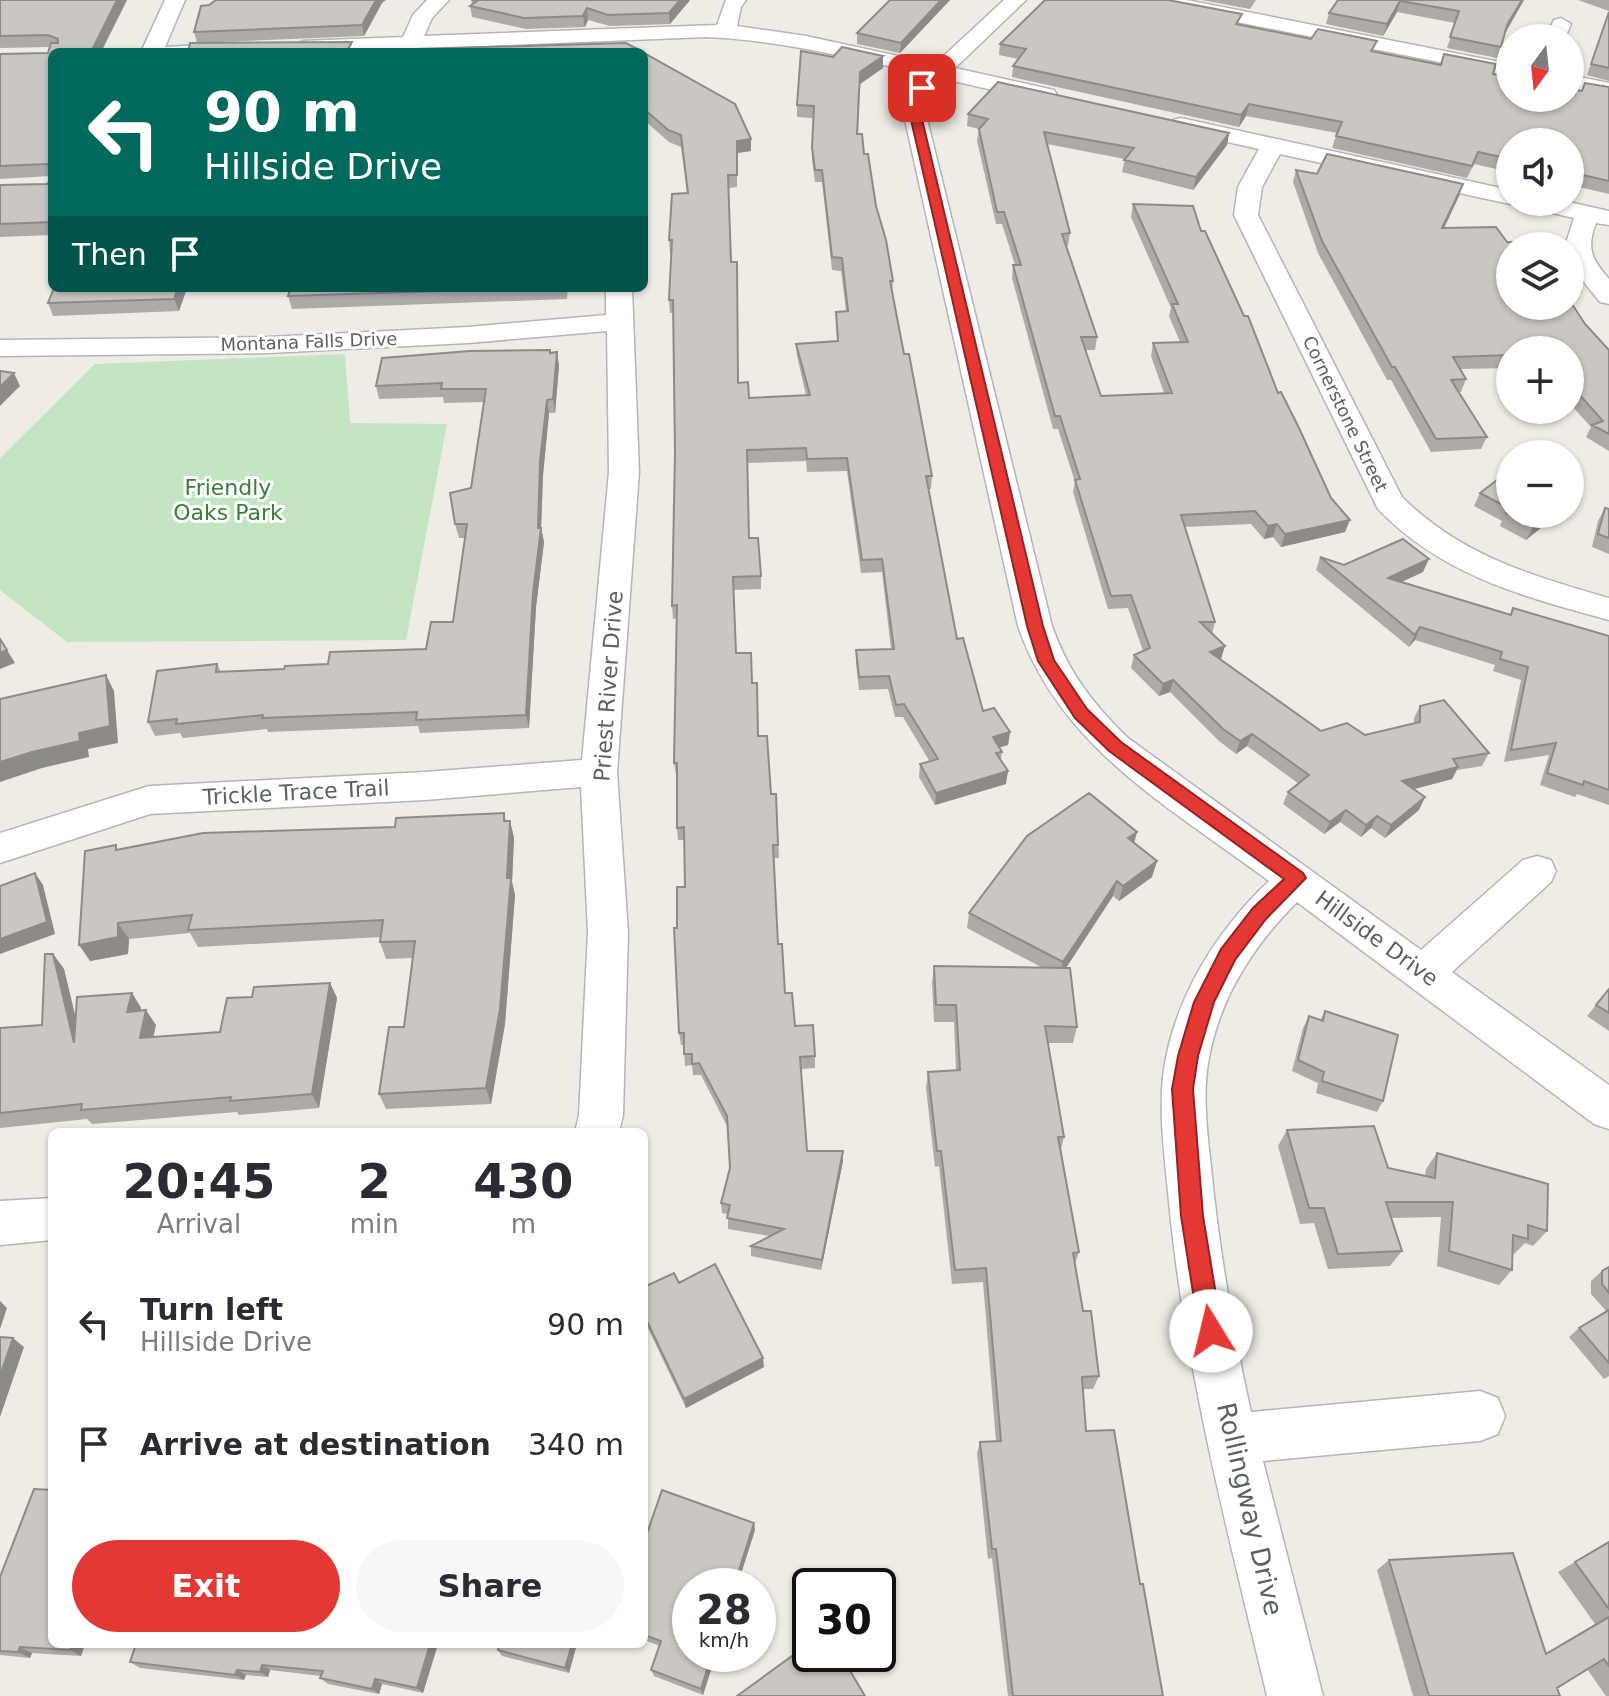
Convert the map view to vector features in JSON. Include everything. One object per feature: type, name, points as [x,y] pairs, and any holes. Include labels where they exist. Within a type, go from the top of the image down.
[{"type":"street","points":[[154,48],[175,0]]},
{"type":"street","points":[[411,42],[423,15],[439,0]]},
{"type":"street","points":[[726,31],[731,7],[736,0]]},
{"type":"street","name":"Hillside Drive","points":[[1016,0],[922,88],[914,111],[1035,626],[1046,661],[1081,714],[1115,747],[1609,1110]]},
{"type":"street","points":[[1156,0],[1286,18],[1496,67]]},
{"type":"street","points":[[268,48],[726,31],[806,42],[1061,98]]},
{"type":"street","points":[[1584,85],[1609,90]]},
{"type":"street","points":[[1152,119],[1496,194]]},
{"type":"street","name":"Cornerstone Street","points":[[1273,146],[1252,180],[1245,198],[1246,215],[1389,502],[1424,536],[1456,557],[1514,581],[1609,609]]},
{"type":"street","points":[[1598,216],[1575,241],[1577,255],[1609,296]]},
{"type":"street","name":"Montana Falls Drive","points":[[0,348],[268,345],[468,335],[619,305]]},
{"type":"street","name":"Priest River Drive","points":[[598,1128],[608,932],[599,772],[624,472],[619,305]]},
{"type":"street","name":"Trickle Trace Trail","points":[[0,848],[149,800],[425,786],[599,772]]},
{"type":"street","points":[[1424,972],[1537,871]]},
{"type":"street","name":"Rollingway Drive","points":[[1295,1696],[1215,1359],[1192,1216],[1182,1089],[1204,1002],[1228,954],[1259,913],[1296,878]]},
{"type":"street","points":[[0,1223],[48,1219]]},
{"type":"street","points":[[1232,1439],[1480,1416]]},
{"type":"green space","name":"Friendly Oaks Park","points":[[345,354],[350,423],[447,424],[406,640],[67,642],[0,590],[0,458],[95,364]]},
{"type":"building","points":[[0,0],[117,0],[93,48],[50,48],[51,43],[58,43],[58,39],[48,35],[0,36]]},
{"type":"building","points":[[216,0],[376,0],[362,25],[194,32],[201,6]]},
{"type":"building","points":[[472,0],[680,0],[669,13],[608,15],[587,8],[583,16],[524,18],[470,6],[477,1]]},
{"type":"building","points":[[890,0],[941,0],[901,43],[857,33]]},
{"type":"building","points":[[1045,0],[1168,0],[1242,14],[1236,24],[1311,39],[1318,29],[1377,41],[1371,51],[1441,65],[1444,54],[1496,64],[1493,74],[1496,75],[1496,112],[1584,112],[1585,83],[1609,87],[1609,181],[1584,175],[1584,128],[1496,128],[1496,156],[1478,152],[1472,166],[1336,136],[1342,122],[1249,104],[1241,115],[1013,66],[1026,49],[1000,44]]},
{"type":"building","points":[[1338,0],[1522,0],[1508,24],[1496,24],[1496,46],[1450,37],[1459,11],[1400,1],[1387,24],[1329,13]]},
{"type":"building","points":[[1609,12],[1609,68],[1591,64]]},
{"type":"building","points":[[352,42],[349,48],[189,48],[190,43]]},
{"type":"building","points":[[626,43],[635,48],[452,48]]},
{"type":"building","points":[[842,47],[883,56],[860,72],[857,134],[862,134],[864,154],[868,154],[876,206],[886,240],[893,281],[890,281],[904,354],[909,354],[932,476],[926,476],[957,639],[963,638],[983,711],[994,708],[1010,732],[993,737],[1002,752],[996,753],[1008,771],[936,793],[920,764],[938,759],[904,704],[896,705],[889,676],[859,677],[856,650],[894,649],[882,559],[862,560],[847,458],[807,459],[806,448],[747,450],[749,538],[758,538],[761,576],[733,577],[736,653],[751,653],[752,683],[757,683],[758,736],[767,736],[771,794],[776,794],[778,845],[773,845],[778,944],[782,944],[785,993],[792,993],[795,1026],[813,1025],[815,1056],[800,1057],[807,1151],[843,1151],[822,1260],[751,1246],[784,1229],[727,1218],[730,1205],[721,1203],[730,1168],[727,1116],[699,1063],[692,1064],[692,1054],[684,1054],[684,1033],[679,1033],[674,928],[677,928],[677,887],[685,887],[684,827],[677,828],[677,763],[674,763],[677,605],[672,606],[675,453],[673,300],[669,300],[672,240],[669,240],[672,194],[688,193],[681,135],[668,130],[648,112],[648,55],[735,104],[751,139],[737,141],[737,175],[728,175],[731,262],[737,262],[738,383],[748,382],[749,398],[810,395],[796,344],[838,341],[836,312],[848,311],[842,258],[832,257],[822,170],[815,170],[812,148],[814,106],[797,105],[801,51],[833,57]]},
{"type":"building","points":[[48,53],[48,165],[0,166],[0,54]]},
{"type":"building","points":[[998,82],[1229,133],[1196,177],[1124,160],[1134,148],[1044,132],[1070,233],[1062,234],[1097,337],[1081,337],[1101,396],[1172,393],[1153,343],[1188,342],[1172,304],[1178,304],[1133,204],[1193,206],[1201,231],[1205,231],[1244,316],[1248,316],[1278,393],[1281,392],[1331,498],[1350,520],[1285,534],[1277,524],[1268,526],[1255,511],[1181,515],[1215,622],[1200,622],[1225,646],[1210,652],[1321,731],[1347,723],[1365,735],[1420,722],[1420,706],[1444,700],[1489,753],[1453,759],[1458,767],[1402,781],[1425,797],[1391,825],[1377,816],[1366,825],[1346,810],[1330,822],[1288,792],[1309,775],[1252,734],[1240,741],[1223,729],[1173,680],[1163,684],[1134,655],[1150,648],[1131,595],[1111,596],[1075,480],[1080,479],[1060,416],[1055,416],[1013,265],[1021,265],[1004,212],[997,212],[979,129],[988,119],[968,114]]},
{"type":"building","points":[[1327,154],[1463,184],[1442,228],[1496,227],[1500,232],[1496,232],[1496,320],[1582,320],[1609,350],[1609,434],[1592,425],[1603,421],[1584,400],[1584,336],[1496,336],[1496,355],[1453,357],[1466,379],[1451,380],[1487,437],[1436,439],[1322,241],[1296,170],[1317,174]]},
{"type":"building","points":[[47,184],[48,222],[0,224],[0,185]]},
{"type":"building","points":[[52,292],[177,292],[174,299],[48,303]]},
{"type":"building","points":[[290,292],[408,292],[288,296]]},
{"type":"building","points":[[550,350],[550,353],[557,352],[553,399],[547,400],[540,461],[538,528],[541,528],[533,593],[526,715],[416,720],[417,712],[262,718],[263,715],[176,724],[177,719],[148,722],[157,671],[217,664],[216,672],[284,669],[285,666],[328,664],[330,652],[426,649],[431,622],[453,622],[467,524],[455,524],[450,493],[471,488],[486,389],[441,389],[442,383],[376,386],[382,358],[470,351]]},
{"type":"building","points":[[0,371],[14,373],[0,387]]},
{"type":"building","points":[[1496,481],[1496,502],[1480,493]]},
{"type":"building","points":[[1605,508],[1609,509],[1609,538],[1598,534]]},
{"type":"building","points":[[1403,539],[1429,559],[1388,578],[1511,615],[1513,608],[1609,636],[1609,790],[1547,773],[1556,743],[1511,750],[1528,667],[1500,659],[1502,652],[1420,627],[1415,635],[1320,557],[1344,565]]},
{"type":"building","points":[[0,639],[7,650],[0,653]]},
{"type":"building","points":[[106,675],[110,726],[79,733],[80,741],[0,762],[0,699]]},
{"type":"building","points":[[1089,793],[1137,832],[1128,838],[1157,861],[1123,886],[1117,881],[1063,962],[969,913],[1027,836]]},
{"type":"building","points":[[504,813],[504,821],[510,821],[507,878],[511,878],[500,1009],[486,1088],[379,1094],[389,1027],[404,1027],[415,941],[380,942],[383,920],[188,930],[192,915],[118,923],[118,937],[79,945],[85,851],[116,845],[116,850],[203,833],[395,827],[396,818]]},
{"type":"building","points":[[35,873],[47,922],[0,939],[0,886]]},
{"type":"building","points":[[45,954],[53,954],[74,1043],[77,997],[132,993],[127,1012],[146,1010],[140,1038],[220,1032],[227,998],[252,997],[254,987],[330,983],[312,1094],[230,1101],[231,1097],[81,1110],[82,1104],[0,1113],[0,1028],[42,1025]]},
{"type":"building","points":[[934,966],[1070,968],[1077,1027],[1045,1026],[1064,1137],[1058,1137],[1079,1252],[1073,1253],[1083,1311],[1091,1311],[1099,1376],[1082,1377],[1086,1431],[1114,1430],[1163,1696],[1013,1696],[980,1442],[1001,1441],[986,1268],[955,1270],[928,1072],[960,1070],[956,1005],[936,1005]]},
{"type":"building","points":[[1609,989],[1609,1013],[1596,1005]]},
{"type":"building","points":[[1325,1011],[1398,1035],[1383,1101],[1322,1081],[1324,1072],[1298,1060],[1309,1016],[1323,1021]]},
{"type":"building","points":[[1374,1126],[1388,1168],[1435,1178],[1437,1153],[1548,1184],[1547,1231],[1528,1225],[1528,1239],[1513,1235],[1512,1270],[1449,1251],[1453,1202],[1386,1202],[1402,1251],[1338,1254],[1324,1208],[1309,1208],[1287,1130]]},
{"type":"building","points":[[715,1264],[763,1358],[684,1399],[648,1323],[648,1285],[674,1273],[679,1283]]},
{"type":"building","points":[[1609,1267],[1609,1293],[1602,1284],[1602,1271]]},
{"type":"building","points":[[1609,1310],[1609,1363],[1579,1328]]},
{"type":"building","points":[[0,1337],[13,1338],[0,1376]]},
{"type":"building","points":[[34,1489],[48,1490],[48,1648],[70,1650],[20,1647],[18,1652],[0,1651],[0,1577]]},
{"type":"building","points":[[662,1490],[754,1523],[740,1568],[672,1568],[672,1672],[706,1672],[701,1689],[651,1670],[661,1641],[648,1636],[648,1530]]},
{"type":"building","points":[[1609,1542],[1609,1609],[1575,1562]]},
{"type":"building","points":[[1513,1553],[1546,1654],[1609,1617],[1609,1666],[1604,1659],[1557,1688],[1560,1696],[1429,1696],[1389,1560]]},
{"type":"building","points":[[135,1648],[429,1648],[417,1688],[375,1679],[372,1689],[320,1678],[323,1671],[262,1665],[260,1672],[237,1670],[235,1675],[130,1662]]},
{"type":"building","points":[[498,1648],[571,1648],[565,1668]]},
{"type":"building","points":[[792,1656],[792,1672],[851,1672],[865,1696],[737,1696],[770,1672],[776,1672],[776,1668]]},
{"type":"route","points":[[922,88],[914,111],[1035,626],[1046,661],[1081,714],[1115,747],[1296,878],[1259,913],[1228,954],[1204,1002],[1188,1056],[1182,1089],[1192,1216],[1211,1331]]}]
